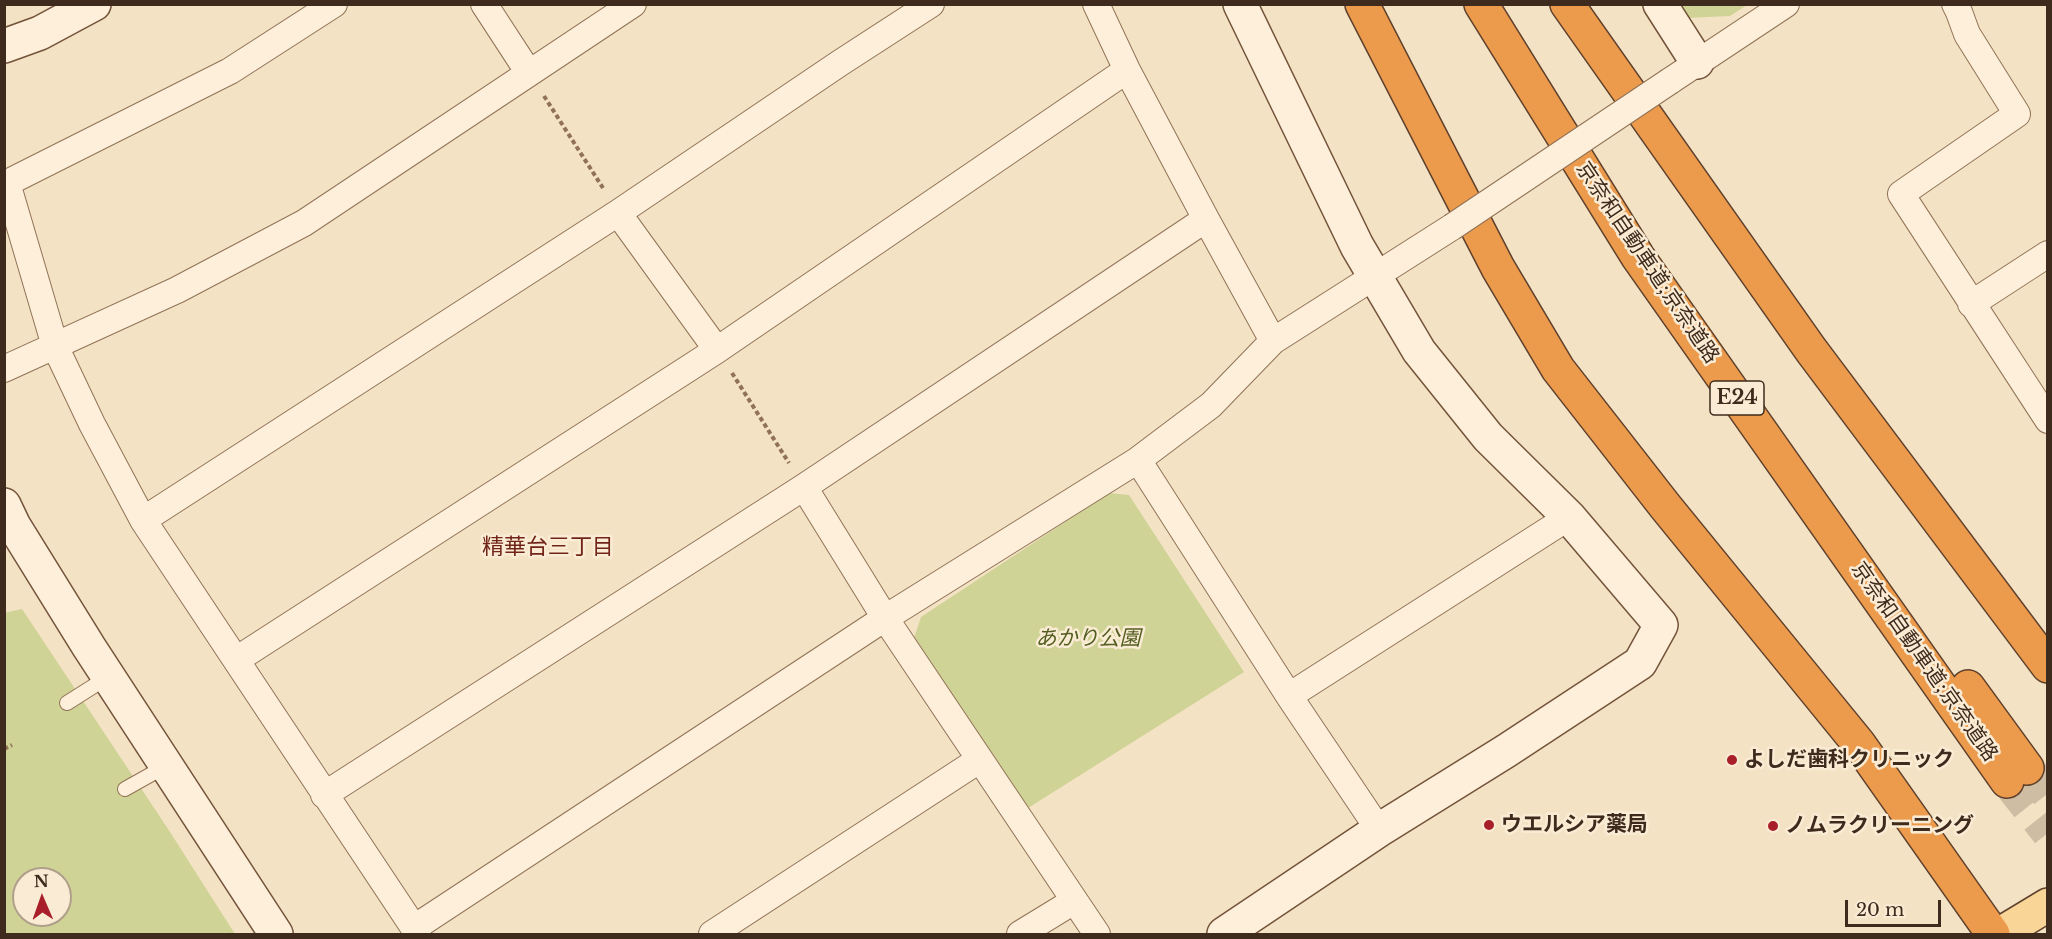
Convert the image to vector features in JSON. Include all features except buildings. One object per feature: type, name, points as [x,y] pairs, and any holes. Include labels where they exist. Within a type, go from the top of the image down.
[{"type":"highway","points":[[1362,4],[1498,268],[1558,369],[1665,506],[1859,744],[1993,934]]},
{"type":"highway","name":"京奈和自動車道;京奈道路","points":[[1481,4],[1638,257],[2017,775],[1639,220],[1507,4]]},
{"type":"highway","points":[[1567,4],[1811,350],[2048,666]]},
{"type":"main road","points":[[2000,934],[2048,905]]},
{"type":"street","points":[[4,46],[40,33],[94,4]]},
{"type":"street","points":[[334,4],[230,71],[7,183],[55,346],[92,424],[143,520],[416,931],[885,618],[1138,459],[1211,405],[1273,341],[1452,227],[1786,4]]},
{"type":"street","points":[[484,4],[529,73]]},
{"type":"street","points":[[4,369],[177,290],[304,223],[633,4]]},
{"type":"street","points":[[143,520],[618,213],[931,4]]},
{"type":"street","points":[[1096,4],[1206,219],[1273,341]]},
{"type":"street","points":[[1224,934],[1379,830],[1641,663],[1661,625],[1569,517],[1488,437],[1419,351],[1373,276],[1240,4]]},
{"type":"street","points":[[1660,4],[1697,62]]},
{"type":"street","points":[[1955,4],[1967,34],[2017,114],[1901,194],[2048,420]]},
{"type":"street","points":[[236,660],[717,350],[1128,70]]},
{"type":"street","points":[[618,213],[717,350]]},
{"type":"street","points":[[324,795],[804,487],[1206,219]]},
{"type":"street","points":[[1971,304],[2048,254]]},
{"type":"street","points":[[1138,459],[1289,696],[1379,830]]},
{"type":"street","points":[[804,487],[885,618],[1097,934]]},
{"type":"street","points":[[4,505],[14,526],[108,677],[276,934]]},
{"type":"street","points":[[1289,696],[1569,517]]},
{"type":"street","points":[[712,934],[979,760]]},
{"type":"street","points":[[1020,934],[1074,901]]},
{"type":"lane","points":[[67,703],[108,677]]},
{"type":"lane","points":[[125,789],[166,766]]},
{"type":"path","points":[[529,73],[618,213]]},
{"type":"path","points":[[717,350],[804,487]]},
{"type":"path","points":[[4,749],[12,745]]},
{"type":"green space","points":[[1677,5],[1747,5],[1730,16],[1686,18]]},
{"type":"green space","name":"あかり公園","points":[[1109,493],[1129,495],[1244,672],[1028,808],[914,638],[921,617]]},
{"type":"green space","points":[[22,609],[235,934],[5,934],[4,613]]},
{"type":"tunnel","points":[[2027,768],[2048,795]]},
{"type":"tunnel","points":[[2007,781],[2048,833]]},
{"type":"place","name":"よしだ歯科クリニック","points":[[1732,760]]},
{"type":"place","name":"ウエルシア薬局","points":[[1489,825]]},
{"type":"place","name":"ノムラクリーニング","points":[[1773,826]]},
{"type":"district","name":"精華台三丁目","points":[[548,548]]}]
